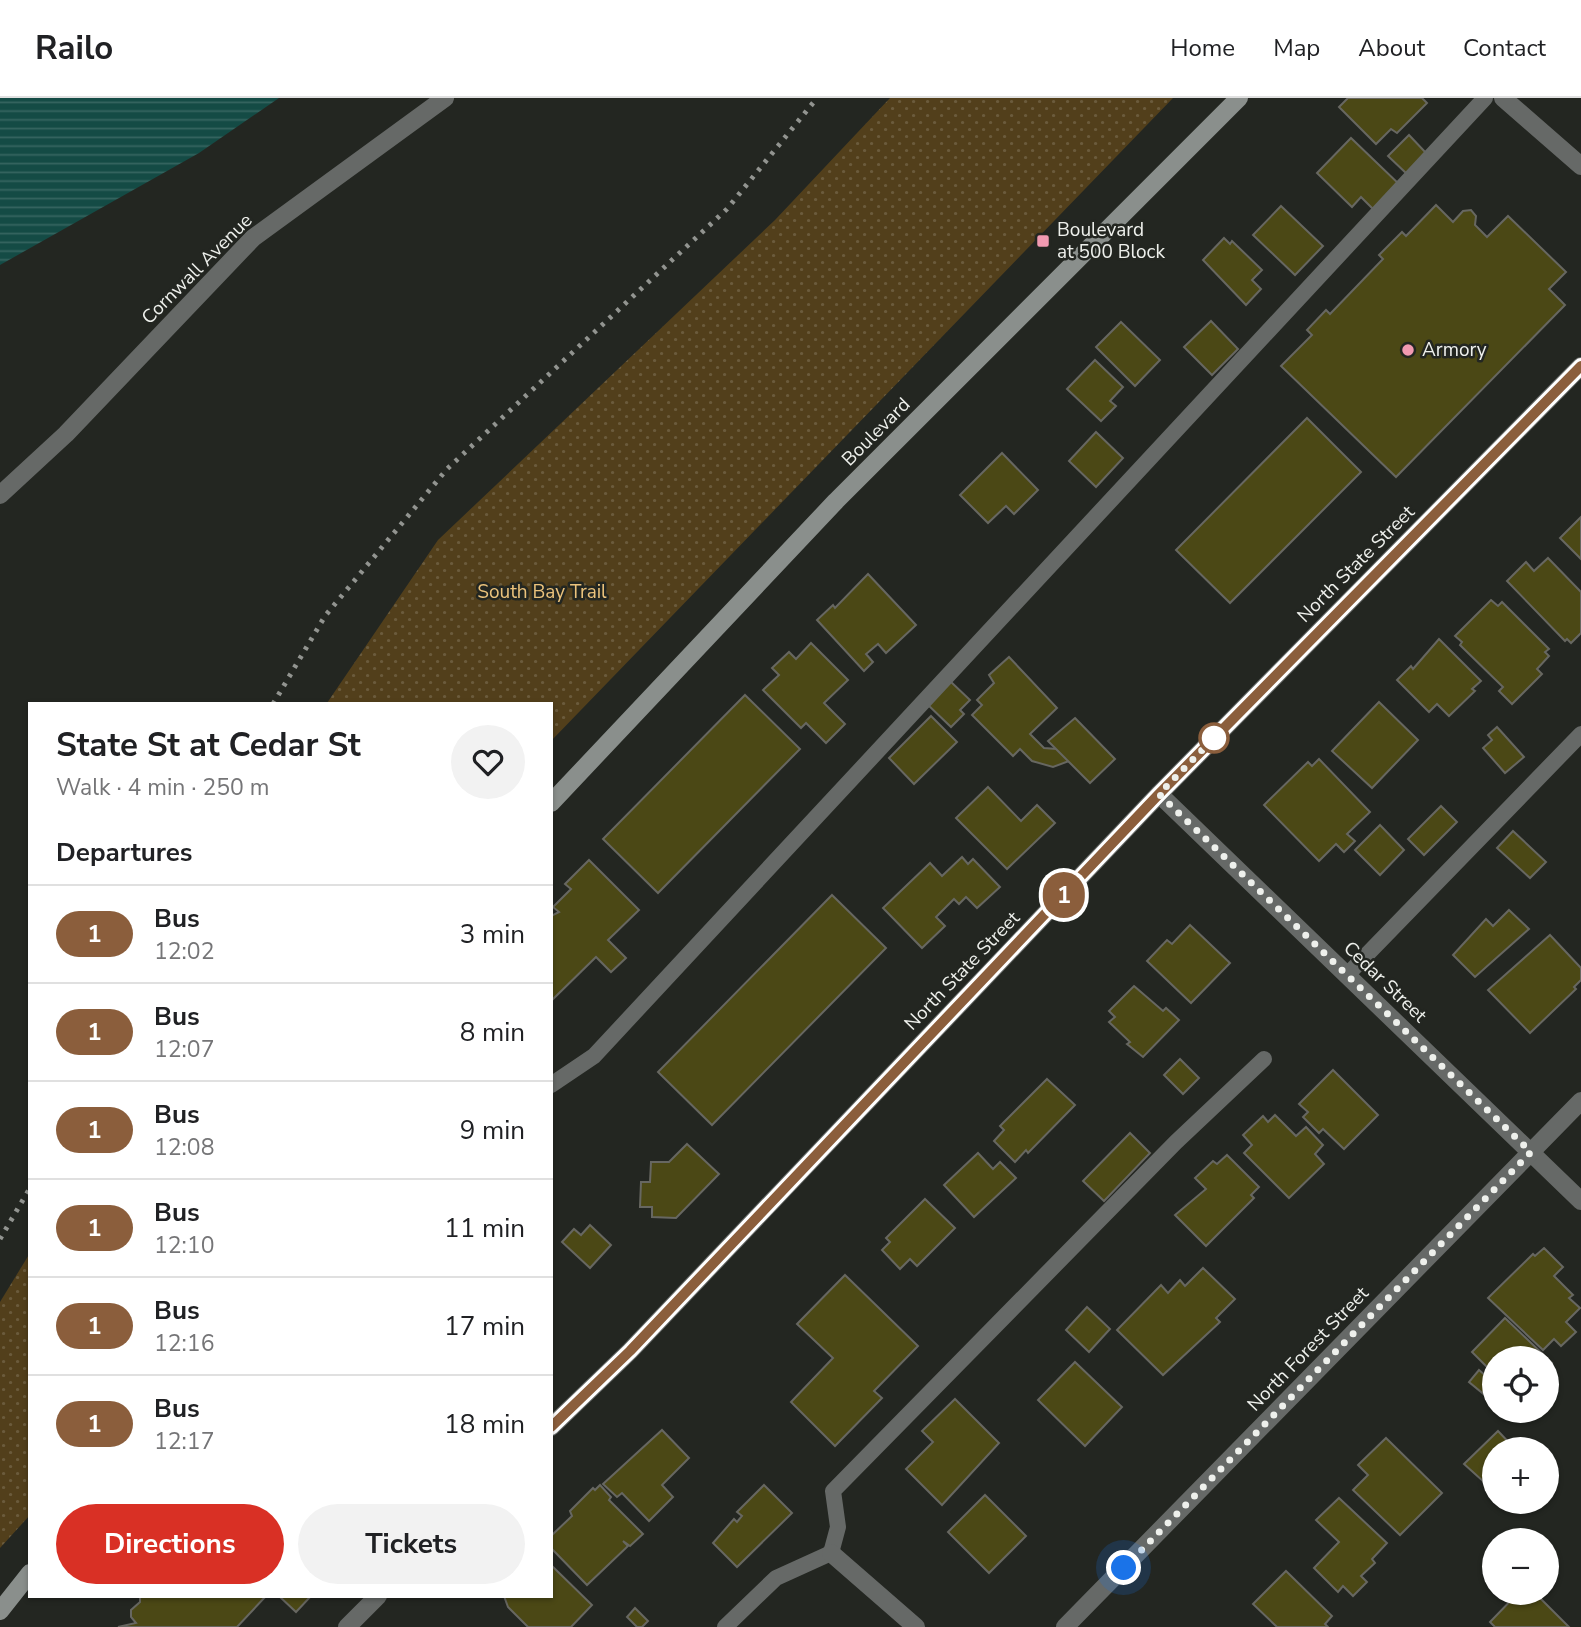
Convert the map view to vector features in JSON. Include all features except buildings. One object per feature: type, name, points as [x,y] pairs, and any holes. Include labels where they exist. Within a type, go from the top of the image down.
[{"type":"main road","name":"Boulevard","points":[[553,801],[836,501],[1239,98]]},
{"type":"main road","points":[[0,1611],[28,1576]]},
{"type":"street","name":"Cornwall Avenue","points":[[0,495],[66,433],[253,239],[445,98]]},
{"type":"street","points":[[1503,98],[1581,166]]},
{"type":"street","name":"North State Street","points":[[553,1425],[639,1341],[1159,794],[1581,366]]},
{"type":"street","name":"Cedar Street","points":[[1159,794],[1581,1201]]},
{"type":"street","name":"North Forest Street","points":[[1065,1627],[1581,1101]]},
{"type":"street","points":[[831,1553],[916,1627]]},
{"type":"street","points":[[347,1627],[376,1598]]},
{"type":"lane","points":[[553,1084],[594,1056],[1485,98]]},
{"type":"lane","points":[[1348,974],[1581,734]]},
{"type":"lane","points":[[725,1627],[776,1578],[831,1553],[838,1527],[833,1491],[1177,1142],[1264,1059]]},
{"type":"green space","name":"South Bay Trail","points":[[890,98],[1173,98],[553,739],[553,702],[328,702],[438,540],[775,220]]},
{"type":"green space","points":[[28,1256],[28,1517],[0,1548],[0,1302]]},
{"type":"water","points":[[0,98],[279,98],[199,153],[0,265]]},
{"type":"railway","points":[[274,702],[325,616],[447,469],[727,209],[817,98]]},
{"type":"railway","points":[[0,1239],[28,1191]]},
{"type":"bus line","name":"1","points":[[553,1425],[630,1351],[1159,794],[1581,366]]},
{"type":"place","name":"Boulevard at 500 Block","points":[[1043,241]]},
{"type":"place","name":"Armory","points":[[1408,350]]},
{"type":"route","points":[[1124,1568],[1531,1152],[1159,794],[1214,738]]}]
